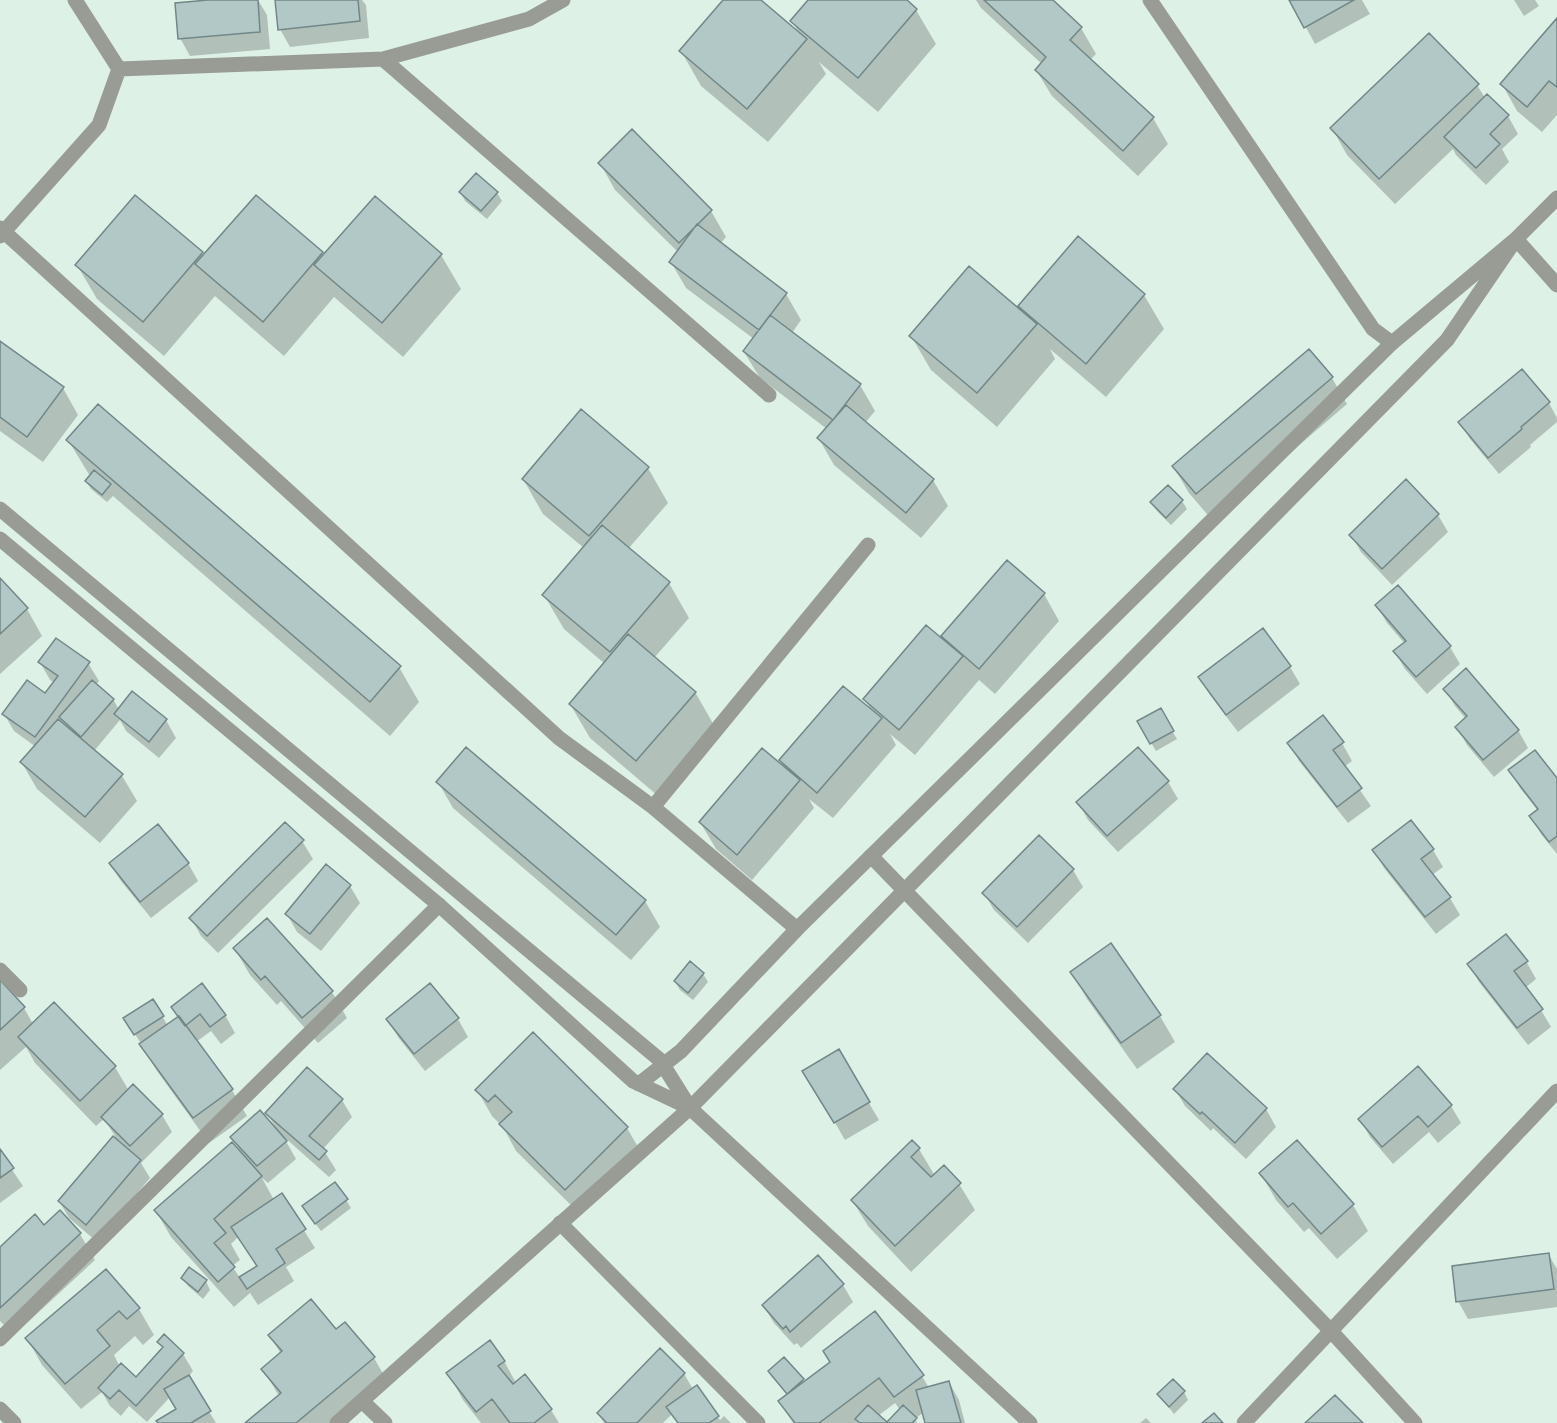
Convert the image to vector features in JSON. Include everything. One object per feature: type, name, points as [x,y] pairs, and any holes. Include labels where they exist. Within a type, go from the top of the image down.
[{"type":"street","points":[[75,0],[119,69]]},
{"type":"street","points":[[119,69],[383,58],[529,19],[563,0]]},
{"type":"street","points":[[1150,0],[1372,329],[1392,343]]},
{"type":"street","points":[[383,58],[769,396]]},
{"type":"street","points":[[119,69],[99,125],[1,232],[559,738],[652,807],[796,928]]},
{"type":"street","points":[[639,1084],[681,1052],[796,928],[1392,343],[1516,239],[1557,198]]},
{"type":"street","points":[[1516,239],[1557,285]]},
{"type":"street","points":[[337,1423],[690,1108],[1447,340],[1516,239]]},
{"type":"street","points":[[0,510],[660,1060],[690,1108],[1030,1423]]},
{"type":"street","points":[[0,539],[439,905],[633,1081],[690,1108]]},
{"type":"street","points":[[652,807],[868,545]]},
{"type":"street","points":[[871,856],[1331,1331],[1415,1423]]},
{"type":"street","points":[[0,1339],[439,905]]},
{"type":"street","points":[[0,970],[20,990]]},
{"type":"street","points":[[1244,1423],[1557,1091]]},
{"type":"street","points":[[560,1223],[758,1423]]},
{"type":"street","points":[[362,1401],[385,1423]]},
{"type":"street","points":[[0,1409],[14,1423]]},
{"type":"building","points":[[208,0],[258,0],[260,32],[178,39],[175,3]]},
{"type":"building","points":[[275,0],[358,0],[360,21],[278,30]]},
{"type":"building","points":[[723,0],[761,0],[807,39],[747,109],[679,51]]},
{"type":"building","points":[[808,0],[907,0],[917,9],[858,78],[790,21]]},
{"type":"building","points":[[984,0],[1053,0],[1082,27],[1070,40],[1154,117],[1123,151],[1035,70],[1046,57]]},
{"type":"building","points":[[1289,0],[1354,0],[1304,28]]},
{"type":"building","points":[[1557,18],[1557,87],[1549,81],[1527,107],[1500,84]]},
{"type":"building","points":[[1429,33],[1479,84],[1379,179],[1330,128]]},
{"type":"building","points":[[1487,94],[1509,115],[1490,134],[1500,144],[1476,168],[1444,137]]},
{"type":"building","points":[[632,129],[712,210],[679,243],[598,163]]},
{"type":"building","points":[[476,173],[498,192],[481,211],[459,192]]},
{"type":"building","points":[[135,195],[203,252],[143,322],[75,265]]},
{"type":"building","points":[[256,195],[323,252],[263,322],[195,264]]},
{"type":"building","points":[[375,196],[442,254],[382,323],[314,265]]},
{"type":"building","points":[[697,224],[787,293],[759,330],[669,262]]},
{"type":"building","points":[[1078,236],[1145,294],[1086,364],[1018,306]]},
{"type":"building","points":[[969,266],[1037,324],[977,393],[909,336]]},
{"type":"building","points":[[770,315],[861,384],[833,420],[743,351]]},
{"type":"building","points":[[0,341],[64,387],[27,437],[0,417]]},
{"type":"building","points":[[1309,349],[1333,377],[1196,494],[1172,466]]},
{"type":"building","points":[[1522,369],[1550,402],[1488,458],[1458,422]]},
{"type":"building","points":[[98,404],[401,666],[370,702],[66,440]]},
{"type":"building","points":[[846,405],[934,479],[906,513],[817,438]]},
{"type":"building","points":[[581,409],[649,467],[589,536],[522,479]]},
{"type":"building","points":[[94,470],[111,484],[102,495],[85,481]]},
{"type":"building","points":[[1406,479],[1439,514],[1382,569],[1349,535]]},
{"type":"building","points":[[1168,485],[1183,500],[1166,518],[1150,502]]},
{"type":"building","points":[[602,525],[670,582],[610,652],[542,595]]},
{"type":"building","points":[[1007,560],[1045,593],[979,669],[941,636]]},
{"type":"building","points":[[0,578],[28,608],[0,634]]},
{"type":"building","points":[[1398,585],[1451,646],[1416,677],[1393,651],[1406,641],[1375,605]]},
{"type":"building","points":[[926,625],[963,656],[899,730],[863,699]]},
{"type":"building","points":[[1263,628],[1291,666],[1226,715],[1198,677]]},
{"type":"building","points":[[628,634],[696,692],[636,761],[569,704]]},
{"type":"building","points":[[56,638],[90,662],[35,737],[2,714],[27,680],[45,693],[58,676],[38,662]]},
{"type":"building","points":[[1466,668],[1519,730],[1483,760],[1455,727],[1467,716],[1443,689]]},
{"type":"building","points":[[92,680],[114,699],[81,737],[59,717]]},
{"type":"building","points":[[843,686],[882,718],[817,793],[779,760]]},
{"type":"building","points":[[132,691],[167,719],[149,742],[114,714]]},
{"type":"building","points":[[1161,708],[1174,731],[1150,744],[1137,721]]},
{"type":"building","points":[[1323,715],[1344,742],[1333,750],[1362,788],[1337,807],[1287,743]]},
{"type":"building","points":[[58,719],[123,774],[85,817],[20,762]]},
{"type":"building","points":[[466,747],[646,900],[616,935],[436,782]]},
{"type":"building","points":[[1138,747],[1169,781],[1107,836],[1076,802]]},
{"type":"building","points":[[762,748],[800,780],[737,855],[699,822]]},
{"type":"building","points":[[1535,750],[1557,778],[1557,836],[1549,842],[1529,816],[1538,809],[1508,770]]},
{"type":"building","points":[[1411,820],[1434,849],[1421,859],[1451,897],[1425,917],[1372,850]]},
{"type":"building","points":[[285,822],[304,840],[207,936],[189,918]]},
{"type":"building","points":[[158,824],[189,863],[140,902],[109,863]]},
{"type":"building","points":[[1039,835],[1074,869],[1017,927],[982,893]]},
{"type":"building","points":[[326,864],[351,885],[310,934],[285,914]]},
{"type":"building","points":[[267,918],[333,991],[302,1018],[265,976],[261,980],[233,948]]},
{"type":"building","points":[[1506,934],[1528,961],[1514,971],[1543,1009],[1517,1028],[1467,964]]},
{"type":"building","points":[[1111,943],[1161,1015],[1121,1043],[1070,972]]},
{"type":"building","points":[[690,961],[704,973],[688,993],[674,981]]},
{"type":"building","points":[[0,980],[25,1007],[0,1030]]},
{"type":"building","points":[[202,983],[226,1015],[210,1027],[200,1014],[185,1026],[171,1007]]},
{"type":"building","points":[[430,983],[459,1018],[414,1054],[386,1019]]},
{"type":"building","points":[[153,999],[164,1016],[134,1035],[123,1018]]},
{"type":"building","points":[[54,1002],[116,1066],[80,1101],[18,1037]]},
{"type":"building","points":[[179,1016],[233,1089],[193,1118],[139,1044]]},
{"type":"building","points":[[533,1032],[628,1127],[565,1190],[499,1124],[512,1112],[495,1095],[488,1102],[475,1090]]},
{"type":"building","points":[[839,1049],[870,1102],[834,1123],[802,1071]]},
{"type":"building","points":[[1207,1053],[1267,1108],[1235,1143],[1173,1089]]},
{"type":"building","points":[[1418,1066],[1452,1105],[1428,1127],[1418,1116],[1382,1147],[1358,1119]]},
{"type":"building","points":[[307,1067],[343,1099],[309,1136],[327,1151],[319,1160],[265,1113]]},
{"type":"building","points":[[133,1084],[163,1114],[130,1146],[101,1117]]},
{"type":"building","points":[[260,1110],[287,1141],[257,1166],[230,1137]]},
{"type":"building","points":[[113,1136],[141,1160],[86,1225],[58,1201]]},
{"type":"building","points":[[912,1140],[920,1148],[911,1157],[931,1177],[944,1165],[961,1183],[895,1246],[851,1200]]},
{"type":"building","points":[[1297,1140],[1354,1204],[1321,1234],[1293,1203],[1288,1207],[1259,1173]]},
{"type":"building","points":[[232,1142],[262,1176],[214,1219],[226,1233],[214,1243],[235,1267],[218,1282],[154,1210]]},
{"type":"building","points":[[0,1149],[14,1168],[0,1178]]},
{"type":"building","points":[[335,1182],[348,1199],[315,1224],[302,1206]]},
{"type":"building","points":[[282,1193],[306,1229],[276,1249],[285,1263],[247,1289],[239,1277],[257,1266],[231,1227]]},
{"type":"building","points":[[60,1210],[81,1233],[0,1308],[0,1247],[35,1214],[44,1225]]},
{"type":"building","points":[[1549,1253],[1554,1289],[1456,1302],[1452,1266]]},
{"type":"building","points":[[818,1255],[844,1284],[790,1332],[786,1326],[783,1329],[762,1305]]},
{"type":"building","points":[[189,1267],[207,1280],[198,1292],[181,1278]]},
{"type":"building","points":[[106,1269],[140,1308],[127,1319],[119,1311],[97,1330],[110,1346],[65,1384],[25,1338]]},
{"type":"building","points":[[311,1299],[336,1329],[345,1322],[375,1357],[296,1423],[245,1423],[281,1393],[261,1369],[282,1351],[268,1335]]},
{"type":"building","points":[[875,1311],[924,1375],[894,1397],[879,1378],[819,1423],[795,1423],[778,1401],[830,1362],[823,1351]]},
{"type":"building","points":[[164,1334],[184,1353],[136,1406],[119,1390],[110,1399],[98,1388],[121,1363],[136,1377],[163,1347],[157,1342]]},
{"type":"building","points":[[490,1340],[505,1361],[498,1366],[513,1384],[525,1374],[552,1409],[534,1423],[510,1423],[492,1399],[476,1412],[446,1373]]},
{"type":"building","points":[[660,1348],[685,1373],[637,1423],[607,1423],[597,1413]]},
{"type":"building","points":[[784,1357],[804,1379],[787,1394],[768,1371]]},
{"type":"building","points":[[189,1375],[211,1411],[191,1423],[158,1423],[156,1421],[176,1409],[164,1389]]},
{"type":"building","points":[[1173,1379],[1185,1391],[1169,1407],[1157,1394]]},
{"type":"building","points":[[949,1381],[961,1423],[925,1423],[916,1390]]},
{"type":"building","points":[[697,1385],[719,1416],[709,1423],[678,1423],[666,1407]]},
{"type":"building","points":[[1335,1395],[1363,1423],[1305,1423]]},
{"type":"building","points":[[868,1405],[887,1422],[903,1405],[917,1418],[912,1423],[860,1423],[855,1419]]},
{"type":"building","points":[[1214,1413],[1223,1423],[1202,1423]]}]
